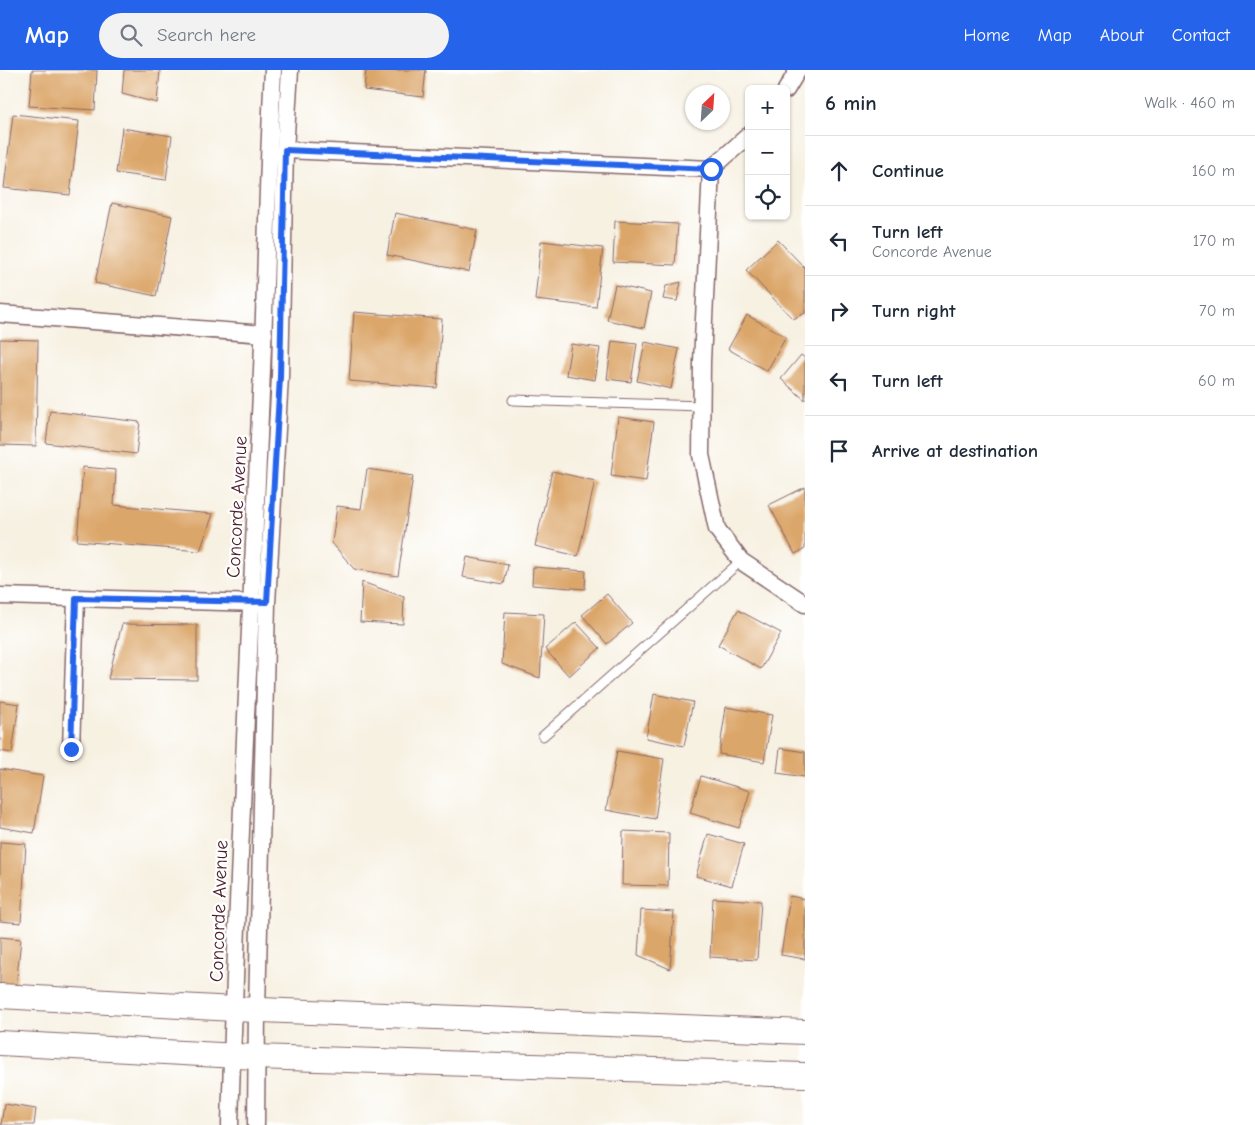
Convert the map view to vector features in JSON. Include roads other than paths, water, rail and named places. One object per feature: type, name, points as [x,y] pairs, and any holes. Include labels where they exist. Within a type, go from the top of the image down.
[{"type":"main road","points":[[0,996],[245,1009],[805,1032]]},
{"type":"main road","points":[[0,1043],[256,1057],[805,1075]]},
{"type":"street","name":"Concorde Avenue","points":[[230,1125],[232,1056],[245,1009],[259,603],[269,140],[274,70]]},
{"type":"street","name":"Concorde Avenue","points":[[256,1125],[256,1057],[245,1009],[259,603],[280,377],[285,150],[290,70]]},
{"type":"street","points":[[789,85],[798,70]]},
{"type":"street","points":[[285,150],[711,169],[745,139]]},
{"type":"street","points":[[711,169],[702,362],[701,455],[718,529],[741,561],[805,604]]},
{"type":"street","points":[[0,314],[264,334]]},
{"type":"street","points":[[0,596],[259,603]]},
{"type":"street","points":[[71,749],[76,598]]},
{"type":"lane","points":[[513,400],[702,406]]},
{"type":"lane","points":[[543,736],[741,561]]}]
